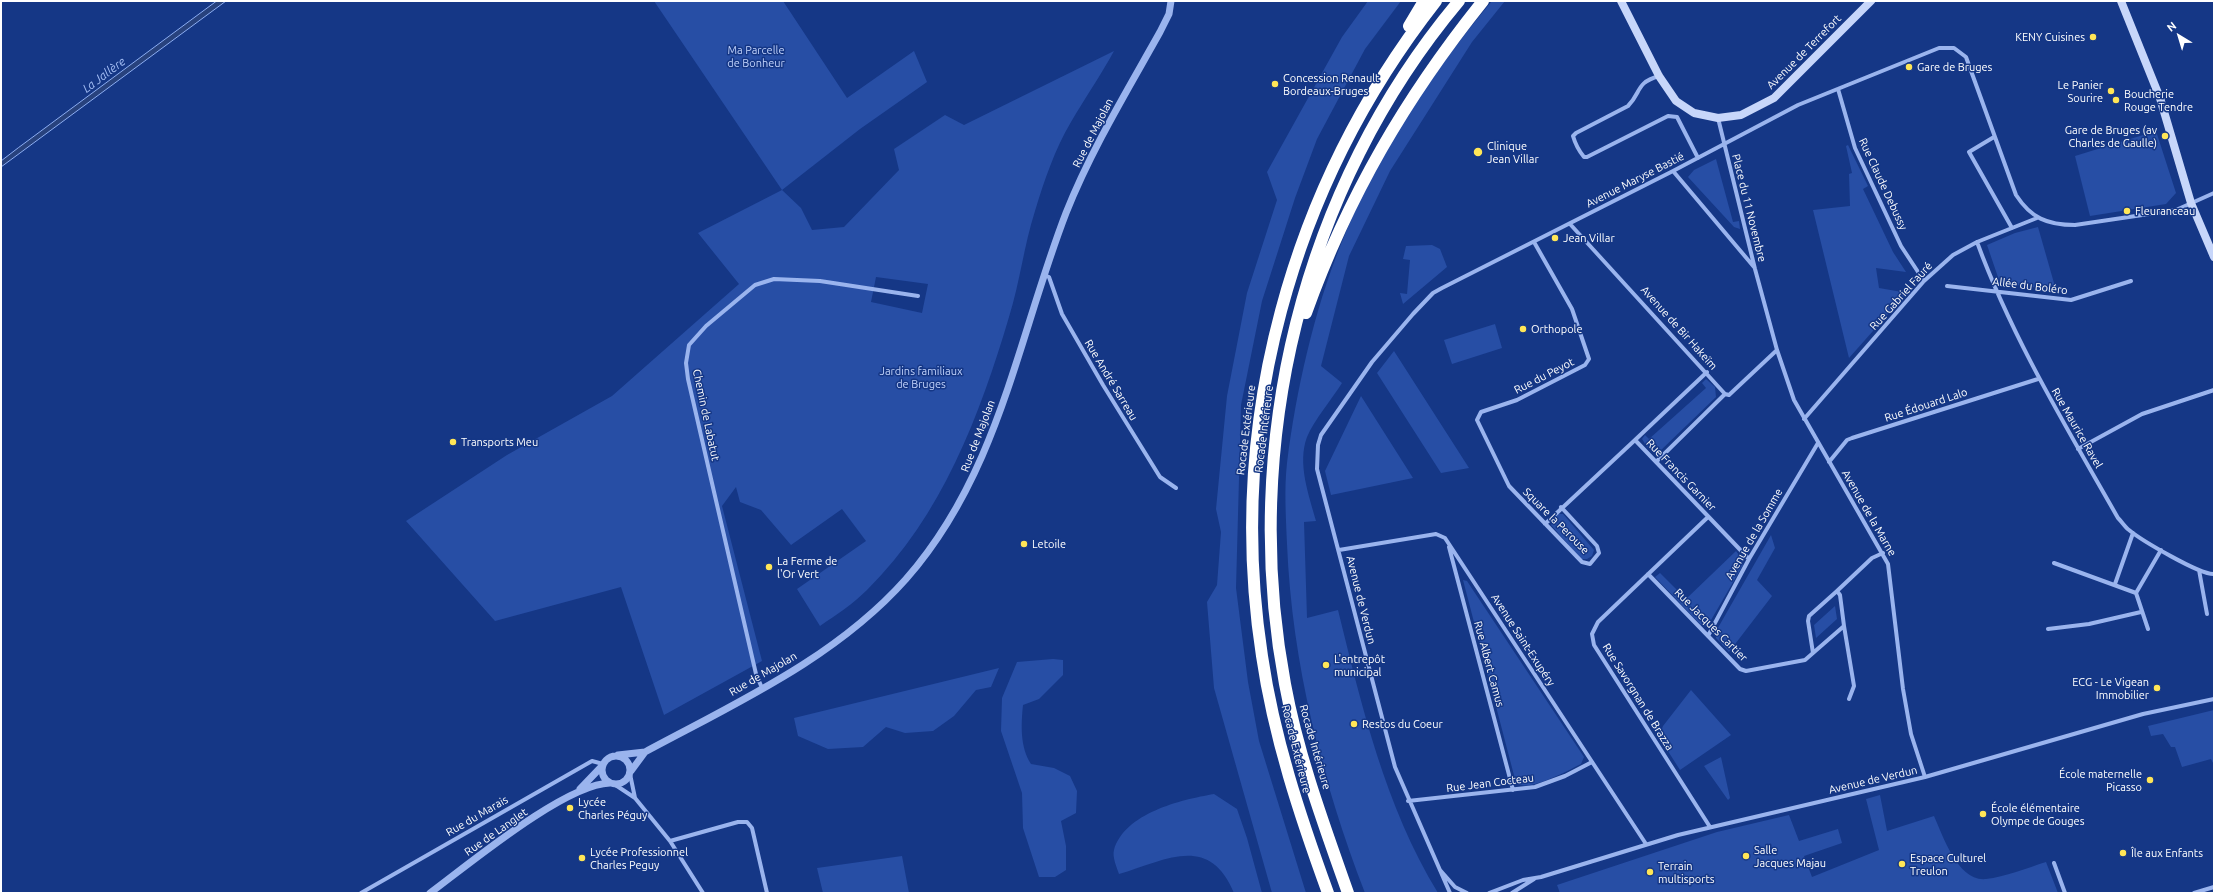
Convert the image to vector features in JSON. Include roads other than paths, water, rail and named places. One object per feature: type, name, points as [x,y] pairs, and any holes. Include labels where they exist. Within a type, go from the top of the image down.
[{"type":"highway","points":[[1375,89],[1424,1]]},
{"type":"highway","name":"Rocade Extérieure","points":[[1328,893],[1292,788],[1270,700],[1257,614],[1251,503],[1253,466],[1262,398],[1278,315],[1316,203],[1337,158],[1375,89],[1436,1]]},
{"type":"highway","name":"Rocade Intérieure","points":[[1348,893],[1314,793],[1284,683],[1275,608],[1269,525],[1271,478],[1276,431],[1286,367],[1307,280],[1343,187],[1366,141],[1397,87],[1441,22],[1459,1]]},
{"type":"highway","points":[[1286,367],[1318,280],[1358,189],[1423,82],[1484,1]]},
{"type":"main road","name":"Avenue de Terrefort","points":[[1621,1],[1659,76],[1676,101],[1694,113],[1718,118],[1741,115],[1774,98],[1870,1]]},
{"type":"main road","points":[[2121,1],[2160,98],[2191,203],[2206,242],[2214,257]]},
{"type":"street","name":"Rue de Majolan","points":[[618,755],[645,752],[762,688],[818,654],[855,627],[905,579],[945,527],[973,479],[988,445],[1044,275],[1067,211],[1094,152],[1169,14],[1171,1]]},
{"type":"street","name":"Avenue Maryse Bastié","points":[[1317,469],[1318,445],[1322,435],[1372,362],[1426,300],[1442,288],[1724,145],[1798,105],[1939,48],[1954,48],[1961,51],[1970,62],[1994,136],[2016,195],[2024,207],[2037,218],[2060,225],[2075,225],[2176,210],[2214,193]]},
{"type":"street","points":[[1659,76],[1649,79],[1638,89],[1628,106],[1576,133],[1573,136],[1574,140],[1584,157],[1587,157],[1668,116],[1673,116],[1677,117],[1698,158]]},
{"type":"street","name":"Rue Claude Debussy","points":[[1838,89],[1855,148],[1901,246],[1924,281]]},
{"type":"street","name":"Place du 11 Novembre","points":[[1718,118],[1755,269]]},
{"type":"street","points":[[1994,136],[1969,152],[2012,228]]},
{"type":"street","name":"Place du 11 Novembre","points":[[1673,171],[1755,269]]},
{"type":"street","name":"Rue Gabriel Fauré","points":[[1804,419],[1924,281],[1953,255],[1977,242],[2037,218]]},
{"type":"street","name":"Avenue de Bir Hakeïm","points":[[1570,224],[1707,372],[1725,394]]},
{"type":"street","name":"Rue du Peyot","points":[[1509,486],[1478,423],[1478,415],[1481,412],[1516,400],[1544,386],[1585,365],[1589,359],[1572,309],[1534,242]]},
{"type":"street","name":"Rue Maurice Ravel","points":[[1977,242],[1995,292],[2038,379],[2118,518],[2133,533],[2161,550],[2199,570],[2214,574]]},
{"type":"street","name":"Avenue de la Marne","points":[[1755,269],[1777,350],[1794,400],[1888,564],[1903,689],[1911,734],[1925,777]]},
{"type":"street","name":"Rue André Sarreau","points":[[1044,275],[1049,277],[1056,300],[1070,330],[1160,477],[1176,488]]},
{"type":"street","name":"Chemin de Labatut","points":[[762,688],[756,674],[688,380],[686,363],[689,344],[706,326],[754,286],[774,279],[820,282],[918,296]]},
{"type":"street","name":"Allée du Boléro","points":[[1948,286],[2071,300],[2131,281]]},
{"type":"street","points":[[1656,462],[1725,394],[1729,395],[1777,350]]},
{"type":"street","points":[[1635,440],[1707,372]]},
{"type":"street","name":"Rue Édouard Lalo","points":[[1829,462],[1852,438],[2038,379]]},
{"type":"street","points":[[2078,449],[2142,414],[2214,390]]},
{"type":"street","name":"Rue Francis Garnier","points":[[1545,524],[1635,440],[1749,559]]},
{"type":"street","name":"Avenue de la Somme","points":[[1708,636],[1749,559],[1818,443]]},
{"type":"street","name":"Avenue de Verdun","points":[[1317,469],[1387,740],[1408,802],[1450,893]]},
{"type":"street","name":"Square la Perouse","points":[[1509,486],[1582,562],[1590,564],[1600,553],[1597,546],[1562,507]]},
{"type":"street","name":"Rue Savorgnan de Brazza","points":[[1708,517],[1598,622],[1592,634],[1594,645],[1710,827]]},
{"type":"street","points":[[2115,584],[2133,533]]},
{"type":"street","points":[[1339,550],[1436,534],[1441,535],[1448,542]]},
{"type":"street","name":"Avenue Saint-Exupéry","points":[[1448,542],[1646,844]]},
{"type":"street","name":"Rue Albert Camus","points":[[1448,542],[1513,790]]},
{"type":"street","points":[[2148,629],[2141,612],[2136,593],[2161,550]]},
{"type":"street","points":[[1813,653],[1808,621],[1809,616],[1872,558],[1883,553]]},
{"type":"street","points":[[2054,563],[2115,584],[2136,593]]},
{"type":"street","points":[[2199,570],[2207,614]]},
{"type":"street","name":"Rue Jacques Cartier","points":[[1648,574],[1740,669],[1746,671],[1805,660],[1813,653]]},
{"type":"street","points":[[1837,591],[1840,595],[1854,686],[1850,699]]},
{"type":"street","points":[[2048,629],[2089,624],[2141,612]]},
{"type":"street","points":[[1813,653],[1844,626]]},
{"type":"street","name":"Avenue de Verdun","points":[[1489,893],[1523,880],[1536,878],[1646,844],[1710,827],[1925,777],[2143,714],[2214,699]]},
{"type":"street","name":"Rue de Majolan","points":[[630,772],[645,752]]},
{"type":"street","points":[[635,798],[626,759],[618,755],[609,757],[603,764],[604,777],[635,798],[670,841],[703,893]]},
{"type":"street","name":"Rue du Marais","points":[[361,893],[592,761],[603,764]]},
{"type":"street","name":"Rue Jean Cocteau","points":[[1408,802],[1535,788],[1565,776],[1592,762]]},
{"type":"street","name":"Rue de Langlet","points":[[430,893],[516,830],[577,792],[594,777],[603,764]]},
{"type":"street","points":[[612,783],[625,781],[630,772]]},
{"type":"street","name":"Rue de Langlet","points":[[577,792],[598,784],[612,783]]},
{"type":"street","points":[[670,841],[738,822],[747,822],[752,828],[767,893]]},
{"type":"street","points":[[2054,863],[2065,893]]},
{"type":"street","name":"Avenue de Verdun","points":[[1439,868],[1455,887],[1467,893]]},
{"type":"street","name":"Avenue de Verdun","points":[[1512,893],[1536,878]]},
{"type":"street","points":[[2194,893],[2214,887]]},
{"type":"place","name":"KENY Cuisines","points":[[2093,37]]},
{"type":"place","name":"Gare de Bruges","points":[[1909,67]]},
{"type":"place","name":"Concession Renault Bordeaux-Bruges","points":[[1275,84]]},
{"type":"place","name":"Le Panier Sourire","points":[[2111,91]]},
{"type":"place","name":"Boucherie Rouge Tendre","points":[[2116,100]]},
{"type":"place","name":"Gare de Bruges (av Charles de Gaulle)","points":[[2165,136]]},
{"type":"place","name":"Clinique Jean Villar","points":[[1478,152]]},
{"type":"place","name":"Fleuranceau","points":[[2127,211]]},
{"type":"place","name":"Jean Villar","points":[[1555,238]]},
{"type":"place","name":"Orthopole","points":[[1523,329]]},
{"type":"place","name":"Transports Meu","points":[[453,442]]},
{"type":"place","name":"Letoile","points":[[1024,544]]},
{"type":"place","name":"La Ferme de l'Or Vert","points":[[769,567]]},
{"type":"place","name":"L'entrepôt municipal","points":[[1326,665]]},
{"type":"place","name":"ECG - Le Vigean Immobilier","points":[[2157,688]]},
{"type":"place","name":"Restos du Coeur","points":[[1354,724]]},
{"type":"place","name":"École maternelle Picasso","points":[[2150,780]]},
{"type":"place","name":"Lycée Charles Péguy","points":[[570,808]]},
{"type":"place","name":"École élémentaire Olympe de Gouges","points":[[1983,814]]},
{"type":"place","name":"Île aux Enfants","points":[[2123,853]]},
{"type":"place","name":"Salle Jacques Majau","points":[[1746,856]]},
{"type":"place","name":"Lycée Professionnel Charles Peguy","points":[[582,858]]},
{"type":"place","name":"Espace Culturel Treulon","points":[[1902,864]]},
{"type":"place","name":"Terrain multisports","points":[[1650,872]]},
{"type":"park label","name":"Ma Parcelle de Bonheur","points":[[756,56]]},
{"type":"park label","name":"Jardins familiaux de Bruges","points":[[921,377]]},
{"type":"water label","name":"La Jallère","points":[[104,75]]}]
